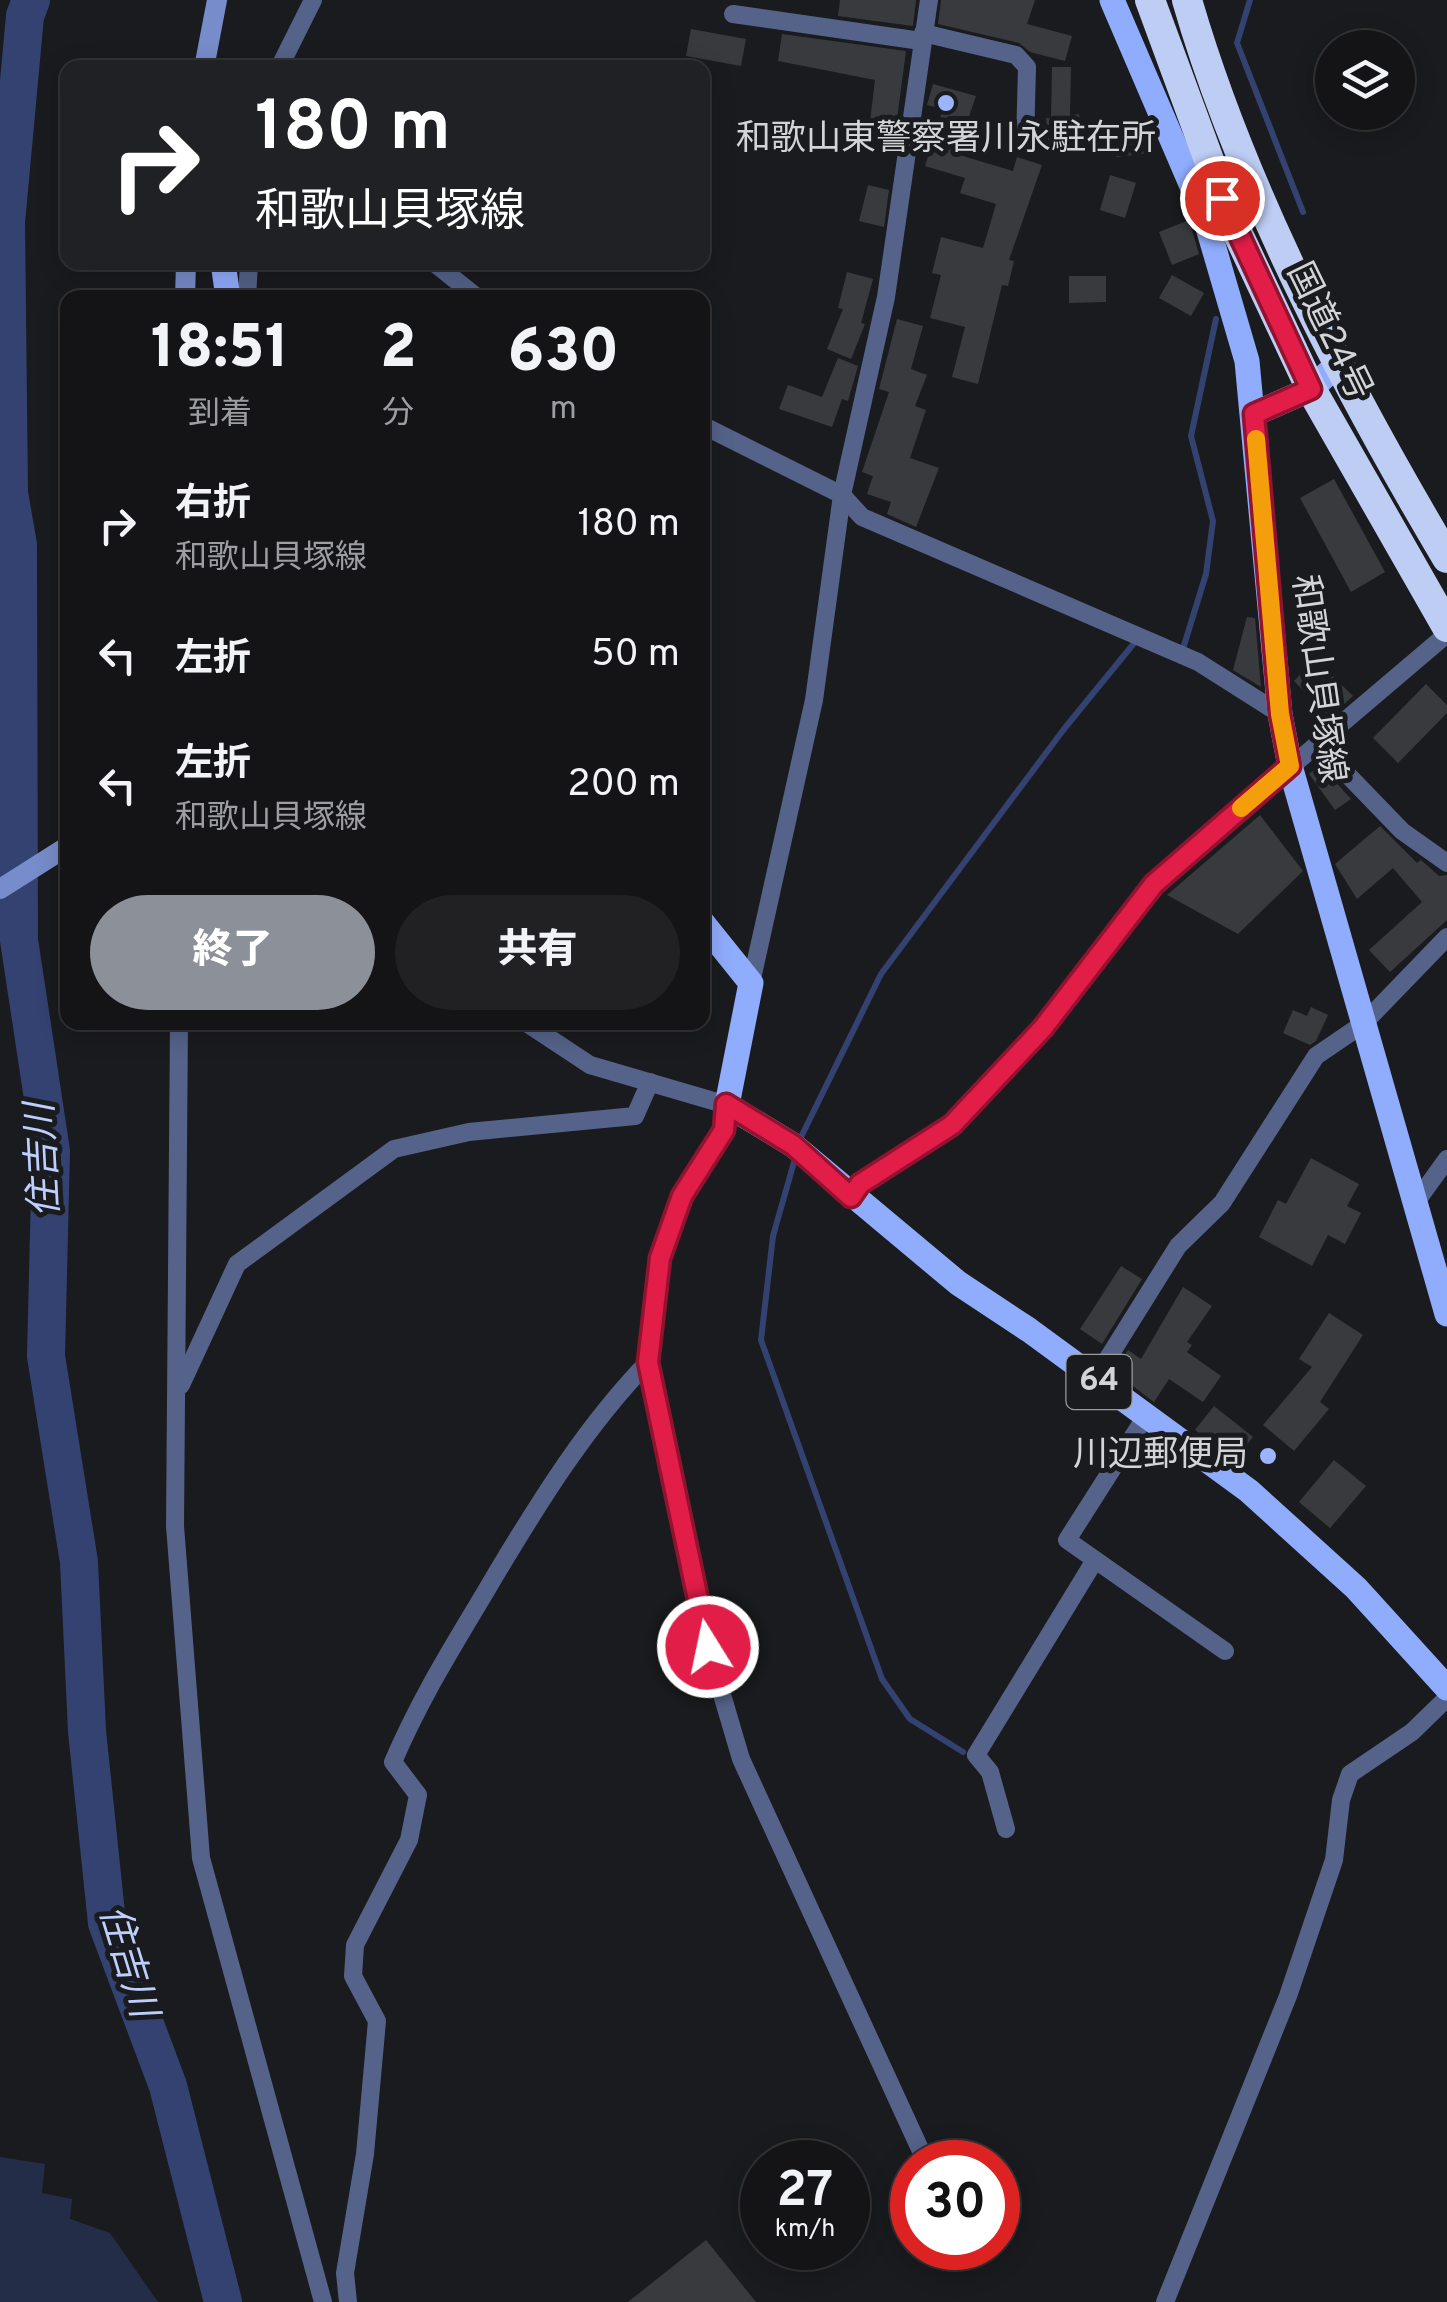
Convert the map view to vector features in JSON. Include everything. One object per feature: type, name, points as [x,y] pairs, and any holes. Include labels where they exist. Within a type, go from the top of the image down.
[{"type":"highway","name":"国道24号","points":[[1150,0],[1230,217],[1311,389],[1447,631]]},
{"type":"highway","name":"国道24号","points":[[1187,0],[1276,236],[1339,363],[1447,558]]},
{"type":"main road","points":[[206,60],[217,0]]},
{"type":"main road","name":"和歌山貝塚線","points":[[1112,0],[1216,248],[1246,361],[1280,714],[1290,766],[1447,1314]]},
{"type":"main road","points":[[1254,414],[1311,389],[1339,363]]},
{"type":"main road","points":[[0,889],[60,851]]},
{"type":"main road","points":[[710,932],[751,983],[726,1104]]},
{"type":"main road","name":"64","points":[[726,1104],[793,1145],[958,1283],[1249,1492],[1342,1576],[1447,1688]]},
{"type":"street","points":[[283,60],[312,0]]},
{"type":"street","points":[[751,983],[814,700],[842,494],[886,298],[929,0]]},
{"type":"street","points":[[733,14],[922,37],[1016,55],[1027,67],[1025,143]]},
{"type":"street","points":[[442,270],[468,290]]},
{"type":"street","points":[[710,429],[842,494],[862,517],[1198,662],[1280,714]]},
{"type":"street","points":[[851,1197],[860,1184],[952,1125],[1043,1028],[1154,884],[1447,631]]},
{"type":"street","points":[[1317,744],[1402,830],[1447,863]]},
{"type":"street","points":[[1095,1379],[1178,1246],[1222,1203],[1316,1056],[1363,1024],[1447,937]]},
{"type":"street","points":[[179,1030],[179,1390],[174,1526],[200,1858],[323,2302]]},
{"type":"street","points":[[537,1030],[590,1065],[726,1104],[724,1130],[682,1196],[660,1258],[648,1362],[708,1647],[741,1759],[916,2140]]},
{"type":"street","points":[[179,1390],[238,1264],[394,1149],[470,1132],[635,1116],[650,1082]]},
{"type":"street","points":[[1416,1202],[1447,1159]]},
{"type":"street","points":[[348,2302],[345,2273],[365,2154],[378,2021],[353,1976],[355,1944],[409,1840],[418,1795],[393,1762],[422,1695],[531,1513],[620,1390],[648,1362]]},
{"type":"street","points":[[1146,1416],[1067,1540],[1224,1651]]},
{"type":"street","points":[[1006,1829],[990,1772],[976,1756],[1095,1560]]},
{"type":"street","points":[[1165,2302],[1288,1996],[1334,1860],[1341,1800],[1350,1774],[1412,1732],[1447,1698]]},
{"type":"shaded area","points":[[0,2157],[45,2164],[42,2193],[72,2199],[70,2219],[110,2233],[158,2302],[0,2302]]},
{"type":"building","points":[[840,0],[916,0],[913,26],[838,16]]},
{"type":"building","points":[[941,0],[1035,0],[1027,24],[1072,36],[1065,61],[1030,52],[1019,43],[938,24]]},
{"type":"building","points":[[691,29],[746,39],[741,66],[686,56]]},
{"type":"building","points":[[782,34],[906,51],[895,134],[869,130],[875,80],[778,61]]},
{"type":"building","points":[[1052,67],[1071,67],[1070,115],[1079,114],[1083,149],[1050,153],[1046,118],[1051,118]]},
{"type":"building","points":[[933,84],[976,96],[956,154],[1013,171],[1017,157],[1042,165],[1009,260],[1014,261],[1008,286],[1002,285],[978,384],[952,377],[965,327],[930,318],[941,275],[932,273],[941,237],[983,248],[996,204],[960,193],[965,178],[925,166],[943,109],[927,105]]},
{"type":"building","points":[[1145,118],[1150,153],[1116,157],[1119,145],[1113,122]]},
{"type":"building","points":[[1110,175],[1136,183],[1125,218],[1100,210]]},
{"type":"building","points":[[868,185],[889,190],[884,227],[859,221]]},
{"type":"building","points":[[1189,220],[1199,254],[1172,265],[1159,232]]},
{"type":"building","points":[[847,272],[873,279],[861,323],[865,324],[851,359],[827,349],[843,309],[838,308]]},
{"type":"building","points":[[1172,275],[1204,293],[1191,316],[1159,298]]},
{"type":"building","points":[[1069,276],[1106,276],[1106,302],[1069,303]]},
{"type":"building","points":[[897,319],[923,326],[911,369],[927,375],[915,406],[926,410],[910,458],[939,468],[916,527],[887,514],[891,502],[867,494],[873,476],[862,472],[889,392],[879,389]]},
{"type":"building","points":[[838,358],[858,366],[848,401],[842,399],[832,427],[779,409],[788,385],[822,397]]},
{"type":"building","points":[[1334,479],[1385,572],[1351,592],[1300,498]]},
{"type":"building","points":[[1247,617],[1255,618],[1261,687],[1233,670]]},
{"type":"building","points":[[1315,659],[1353,696],[1330,717],[1294,681]]},
{"type":"building","points":[[1426,684],[1447,705],[1447,713],[1398,763],[1373,738]]},
{"type":"building","points":[[1320,765],[1351,799],[1335,810],[1309,774]]},
{"type":"building","points":[[1260,815],[1303,871],[1238,934],[1167,895]]},
{"type":"building","points":[[1380,826],[1417,863],[1421,860],[1439,876],[1447,875],[1447,920],[1390,972],[1369,950],[1422,902],[1393,868],[1357,899],[1335,864]]},
{"type":"building","points":[[1311,1007],[1328,1015],[1316,1041],[1310,1045],[1283,1033],[1293,1010],[1307,1016]]},
{"type":"building","points":[[1311,1158],[1359,1184],[1347,1206],[1361,1213],[1345,1244],[1328,1235],[1312,1266],[1259,1237],[1278,1200],[1286,1204]]},
{"type":"building","points":[[1121,1266],[1142,1279],[1102,1344],[1080,1329]]},
{"type":"building","points":[[1183,1287],[1212,1306],[1187,1342],[1192,1345],[1187,1352],[1221,1376],[1203,1402],[1169,1379],[1154,1402],[1114,1372],[1128,1350],[1141,1359]]},
{"type":"building","points":[[1329,1313],[1363,1335],[1320,1402],[1329,1409],[1294,1451],[1263,1425],[1312,1367],[1299,1359]]},
{"type":"building","points":[[1214,1406],[1253,1437],[1234,1460],[1195,1430]]},
{"type":"building","points":[[1334,1460],[1366,1486],[1330,1528],[1299,1502]]},
{"type":"building","points":[[706,2240],[756,2302],[628,2302]]},
{"type":"waterway","name":"住吉川","points":[[31,0],[25,16],[6,222],[9,493],[18,545],[19,940],[51,1151],[46,1356],[79,1562],[87,1731],[107,1923],[168,2086],[223,2302]]},
{"type":"waterway","points":[[1250,0],[1237,43],[1303,212]]},
{"type":"waterway","points":[[1182,652],[1206,574],[1213,521],[1191,436],[1216,319]]},
{"type":"waterway","points":[[802,1135],[881,974],[1064,729],[1135,642]]},
{"type":"waterway","points":[[794,1162],[773,1236],[761,1340],[882,1679],[910,1719],[963,1752]]},
{"type":"slow traffic","points":[[1241,808],[1290,766],[1280,714],[1256,439]]},
{"type":"place","name":"和歌山東警察署川永駐在所","points":[[946,103]]},
{"type":"place","name":"川辺郵便局","points":[[1268,1456]]},
{"type":"route","points":[[708,1647],[648,1362],[660,1258],[682,1196],[724,1130],[726,1104],[793,1145],[851,1197],[860,1184],[952,1125],[1043,1028],[1154,884],[1290,766],[1280,714],[1254,414],[1311,389],[1222,198]]}]
